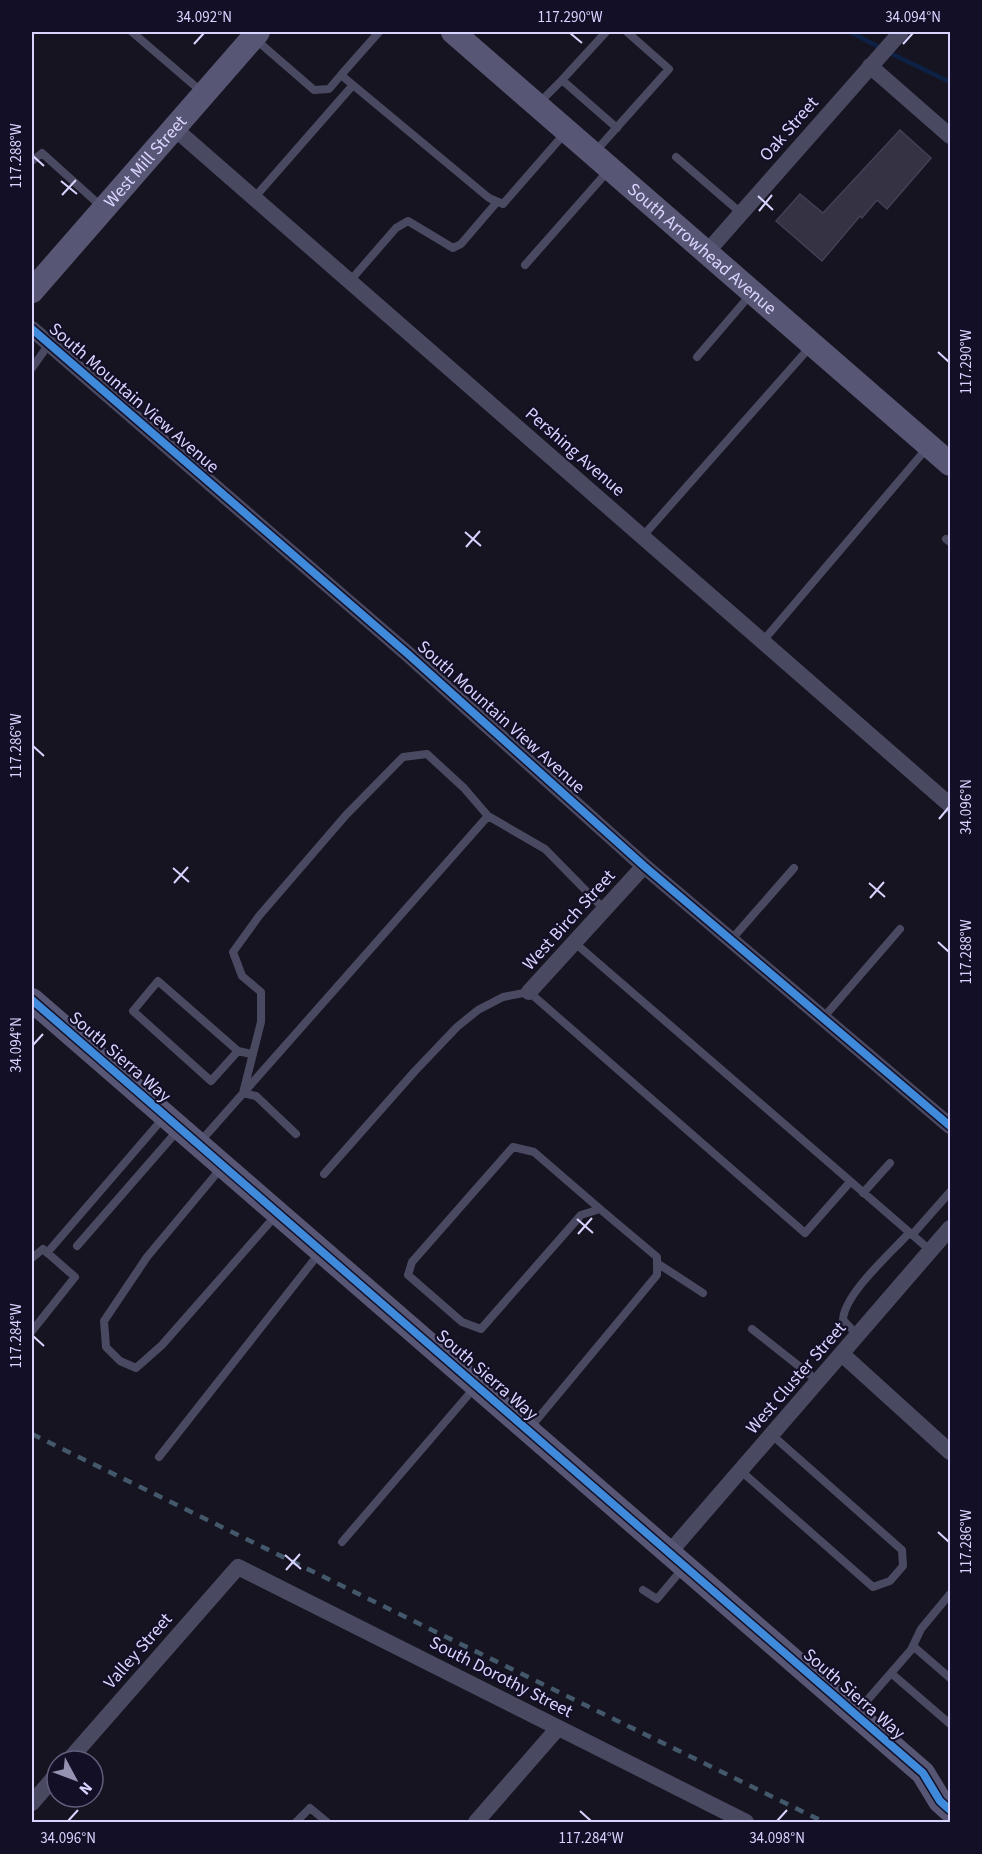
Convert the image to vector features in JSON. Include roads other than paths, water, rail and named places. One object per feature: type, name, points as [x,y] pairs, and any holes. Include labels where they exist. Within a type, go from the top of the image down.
[{"type":"street","name":"Oak Street","points":[[707,252],[901,32]]},
{"type":"street","name":"West Mill Street","points":[[32,291],[256,34]]},
{"type":"street","name":"South Arrowhead Avenue","points":[[463,37],[537,105],[951,464]]},
{"type":"street","points":[[880,55],[951,136]]},
{"type":"street","name":"Pershing Avenue","points":[[174,128],[951,805]]},
{"type":"street","name":"South Mountain View Avenue","points":[[32,329],[409,655],[644,866],[951,1126]]},
{"type":"street","name":"West Birch Street","points":[[529,992],[644,866]]},
{"type":"street","name":"South Sierra Way","points":[[32,1000],[923,1773]]},
{"type":"street","name":"West Cluster Street","points":[[677,1560],[741,1471],[951,1228]]},
{"type":"street","points":[[843,1354],[951,1452]]},
{"type":"street","name":"South Dorothy Street","points":[[238,1567],[746,1822]]},
{"type":"street","name":"Valley Street","points":[[79,1749],[238,1567]]},
{"type":"street","points":[[476,1822],[558,1728]]},
{"type":"street","points":[[923,1773],[951,1783]]},
{"type":"street","points":[[923,1773],[940,1801],[951,1810]]},
{"type":"street","points":[[32,1803],[45,1788]]},
{"type":"lane","points":[[132,32],[204,94]]},
{"type":"lane","points":[[256,34],[314,90],[329,89],[380,32]]},
{"type":"lane","points":[[537,105],[606,32]]},
{"type":"lane","points":[[525,265],[602,161],[617,128],[669,69],[627,32]]},
{"type":"lane","points":[[341,75],[497,202],[503,204],[567,130]]},
{"type":"lane","points":[[562,80],[617,128]]},
{"type":"lane","points":[[254,198],[353,85]]},
{"type":"lane","points":[[32,161],[42,153],[104,208]]},
{"type":"lane","points":[[676,156],[741,213]]},
{"type":"lane","points":[[350,281],[402,224],[408,221],[418,225],[441,244],[453,248],[461,244],[497,202]]},
{"type":"lane","points":[[698,357],[753,292]]},
{"type":"lane","points":[[32,368],[49,344]]},
{"type":"lane","points":[[642,536],[813,344]]},
{"type":"lane","points":[[763,641],[929,446]]},
{"type":"lane","points":[[243,1093],[251,1054],[261,1022],[261,992],[242,976],[233,952],[259,916],[346,815],[402,757],[427,754],[464,788],[488,816],[545,849],[605,909]]},
{"type":"lane","points":[[198,1144],[488,816]]},
{"type":"lane","points":[[731,940],[794,868]]},
{"type":"lane","points":[[823,1018],[900,929]]},
{"type":"lane","points":[[575,943],[931,1251]]},
{"type":"lane","points":[[238,1050],[212,1081],[133,1011],[158,981],[238,1050],[251,1054]]},
{"type":"lane","points":[[529,992],[805,1233],[850,1182]]},
{"type":"lane","name":"West Birch Street","points":[[324,1174],[415,1071],[458,1027],[478,1010],[503,997],[529,992]]},
{"type":"lane","points":[[243,1093],[256,1096],[296,1134]]},
{"type":"lane","points":[[77,1246],[172,1122]]},
{"type":"lane","points":[[47,1253],[172,1122]]},
{"type":"lane","points":[[528,1430],[657,1275],[657,1257],[534,1152],[513,1147],[412,1262],[408,1275],[462,1322],[481,1329],[581,1215],[600,1209]]},
{"type":"lane","points":[[863,1193],[890,1163]]},
{"type":"lane","points":[[223,1166],[147,1257],[104,1321],[106,1347],[120,1361],[136,1368],[162,1345],[278,1213]]},
{"type":"lane","points":[[859,1336],[843,1320],[843,1310],[855,1292],[951,1192]]},
{"type":"lane","points":[[32,1258],[40,1249],[75,1277],[32,1331]]},
{"type":"lane","points":[[159,1458],[321,1251]]},
{"type":"lane","points":[[657,1263],[702,1293]]},
{"type":"lane","points":[[752,1329],[819,1382]]},
{"type":"lane","points":[[342,1542],[476,1385]]},
{"type":"lane","points":[[741,1471],[873,1587],[890,1581],[903,1566],[902,1550],[772,1435]]},
{"type":"lane","points":[[643,1590],[657,1599],[677,1560]]},
{"type":"lane","points":[[855,1714],[913,1646],[921,1629],[951,1594]]},
{"type":"lane","points":[[913,1646],[951,1678]]},
{"type":"lane","points":[[891,1673],[951,1725]]},
{"type":"lane","points":[[296,1822],[310,1808],[327,1822]]},
{"type":"waterway","points":[[850,32],[881,48]]},
{"type":"waterway","points":[[888,52],[950,82]]},
{"type":"railway","points":[[32,1434],[824,1822]]}]
